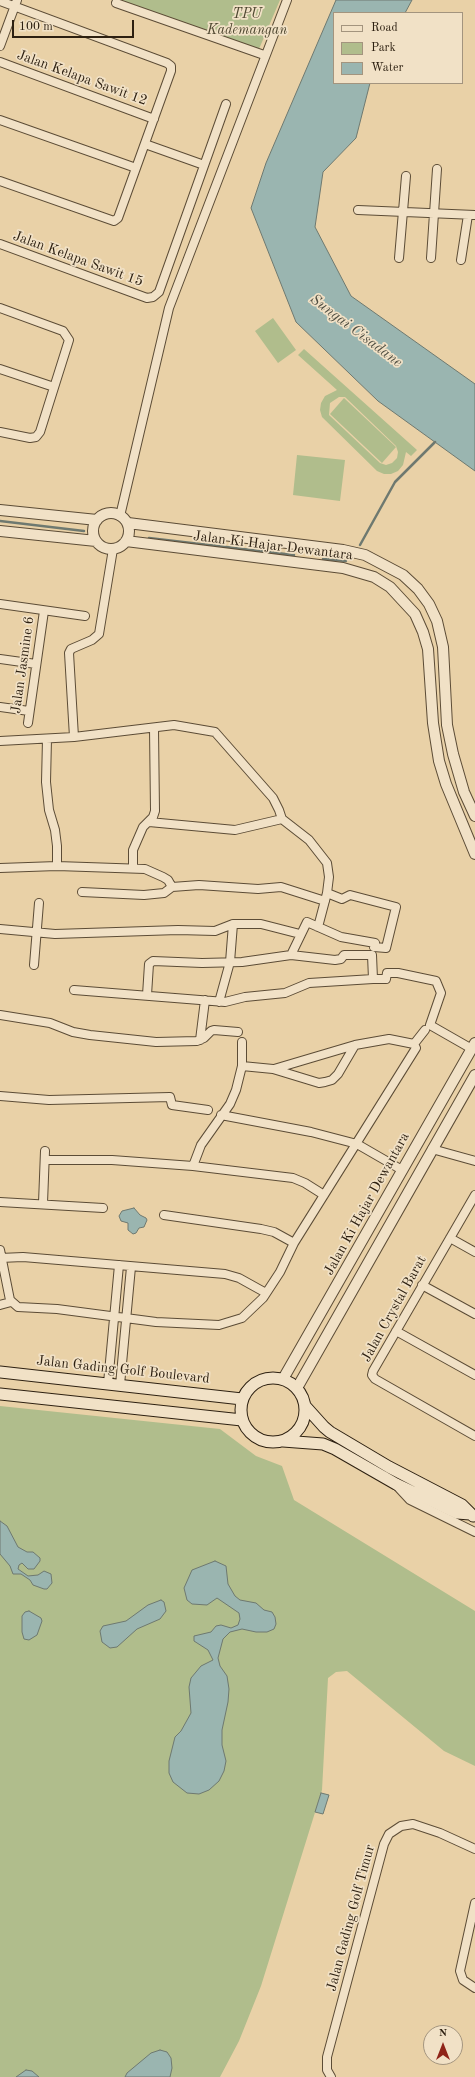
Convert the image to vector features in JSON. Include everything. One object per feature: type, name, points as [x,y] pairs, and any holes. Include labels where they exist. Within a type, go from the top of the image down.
[{"type":"main road","name":"Jalan Gading Golf Boulevard","points":[[0,1372],[242,1399]]},
{"type":"main road","points":[[273,1377],[283,1379],[297,1388],[303,1397],[306,1407],[305,1418],[300,1428],[292,1436],[282,1441],[272,1443],[262,1441],[250,1432],[242,1420],[242,1399],[254,1384],[263,1379],[273,1377]]},
{"type":"main road","points":[[0,1394],[242,1420]]},
{"type":"main road","points":[[306,1407],[324,1427],[389,1467],[462,1505],[473,1516]]},
{"type":"main road","points":[[282,1441],[323,1444],[335,1449],[396,1484],[457,1513],[473,1516]]},
{"type":"street","points":[[120,516],[169,308],[264,55],[287,0]]},
{"type":"street","points":[[0,1],[16,3],[167,63],[171,66],[171,71],[118,218],[114,221],[0,181]]},
{"type":"street","points":[[0,46],[16,3]]},
{"type":"street","points":[[116,3],[264,55]]},
{"type":"street","name":"Jalan Kelapa Sawit 12","points":[[0,62],[154,119]]},
{"type":"street","points":[[145,144],[204,166],[226,104]]},
{"type":"street","points":[[0,120],[136,168]]},
{"type":"street","name":"Jalan Kelapa Sawit 15","points":[[0,244],[147,298],[153,297],[159,292],[204,166]]},
{"type":"street","points":[[431,258],[437,169]]},
{"type":"street","points":[[399,258],[406,176]]},
{"type":"street","points":[[358,210],[471,215],[461,260]]},
{"type":"street","points":[[0,308],[63,331],[68,335],[69,340],[40,432],[36,437],[30,438],[0,432]]},
{"type":"street","points":[[0,369],[54,387]]},
{"type":"street","points":[[0,510],[97,520]]},
{"type":"street","points":[[109,513],[120,516],[128,523],[130,532],[126,542],[120,548],[114,550],[102,547],[96,541],[93,533],[97,520],[109,513]]},
{"type":"street","name":"Jalan Ki Hajar Dewantara","points":[[128,523],[307,545],[365,555],[381,562],[402,575],[418,589],[429,604],[437,621],[443,647],[447,725],[452,754],[464,792],[475,816]]},
{"type":"street","points":[[144,543],[138,539],[137,533],[146,526]]},
{"type":"street","points":[[0,531],[96,541]]},
{"type":"street","name":"Jalan Ki Hajar Dewantara","points":[[126,542],[343,568],[374,577],[390,587],[414,614],[423,632],[428,649],[433,723],[439,761],[446,784],[475,854]]},
{"type":"street","points":[[307,545],[307,563]]},
{"type":"street","points":[[74,737],[69,653],[75,647],[92,640],[99,634],[114,550]]},
{"type":"street","points":[[0,604],[85,616]]},
{"type":"street","name":"Jalan Jasmine 6","points":[[28,723],[44,610]]},
{"type":"street","points":[[0,659],[36,664]]},
{"type":"street","points":[[0,707],[30,711]]},
{"type":"street","points":[[0,741],[74,737],[174,725],[215,732],[273,798],[282,820],[309,840],[327,863],[330,877],[318,926]]},
{"type":"street","points":[[133,868],[133,850],[143,827],[149,822],[155,811],[154,728]]},
{"type":"street","points":[[47,739],[46,782],[49,810],[58,846],[58,866]]},
{"type":"street","points":[[149,822],[235,830],[282,820]]},
{"type":"street","points":[[0,868],[58,866],[145,869],[158,873],[168,880],[172,887]]},
{"type":"street","points":[[82,892],[144,894],[164,893],[172,887],[199,885],[258,889],[281,887],[342,899],[350,894],[396,907],[386,948],[344,955],[341,959],[335,960],[291,955],[230,962],[153,961],[149,964],[147,995]]},
{"type":"street","points":[[34,965],[39,903]]},
{"type":"street","points":[[291,955],[307,922],[341,937],[375,943],[373,951],[373,979]]},
{"type":"street","points":[[0,929],[37,933],[131,933],[178,930],[215,931],[233,924],[261,924],[300,934]]},
{"type":"street","points":[[219,1002],[230,962],[233,924]]},
{"type":"street","points":[[74,990],[219,1002],[285,993],[308,983],[386,979],[387,973],[398,973],[436,981],[441,993],[430,1025],[473,1046]]},
{"type":"street","points":[[200,1040],[205,1000]]},
{"type":"street","points":[[0,1015],[50,1023],[73,1032],[126,1040],[156,1042],[200,1040],[214,1030],[238,1032]]},
{"type":"street","points":[[414,1044],[425,1030]]},
{"type":"street","points":[[273,1069],[355,1045],[389,1039],[414,1044]]},
{"type":"street","points":[[193,1166],[201,1144],[230,1104],[236,1090],[242,1066],[242,1042]]},
{"type":"street","points":[[0,1305],[11,1302],[20,1307],[56,1309],[156,1322],[219,1325],[242,1318],[252,1310],[266,1294],[280,1272],[294,1243],[416,1050],[414,1044]]},
{"type":"street","points":[[242,1066],[273,1069],[318,1083],[325,1082],[332,1080],[338,1074],[355,1045]]},
{"type":"street","name":"Jalan Ki Hajar Dewantara","points":[[283,1379],[473,1046]]},
{"type":"street","name":"Jalan Ki Hajar Dewantara","points":[[297,1388],[475,1075]]},
{"type":"street","points":[[0,1096],[49,1100],[170,1097],[172,1105],[208,1110]]},
{"type":"street","points":[[221,1116],[310,1132],[357,1144],[402,1170]]},
{"type":"street","points":[[432,1149],[475,1160]]},
{"type":"street","points":[[43,1203],[45,1156],[193,1166],[293,1178],[305,1183],[324,1195]]},
{"type":"street","name":"Jalan Crystal Barat","points":[[475,1195],[373,1371],[375,1379],[475,1436]]},
{"type":"street","points":[[0,1202],[43,1203],[103,1208]]},
{"type":"street","points":[[164,1215],[261,1229],[274,1232],[294,1243]]},
{"type":"street","points":[[450,1238],[475,1252]]},
{"type":"street","points":[[11,1302],[1,1255],[225,1274],[239,1278],[266,1294]]},
{"type":"street","points":[[108,1384],[119,1265]]},
{"type":"street","points":[[120,1385],[132,1267]]},
{"type":"street","points":[[422,1285],[475,1314]]},
{"type":"street","points":[[396,1330],[475,1375]]},
{"type":"street","points":[[389,1467],[396,1484],[410,1500],[475,1532]]},
{"type":"street","name":"Jalan Gading Golf Timur","points":[[331,2077],[327,2070],[327,2057],[384,1844],[389,1834],[401,1826],[414,1824],[440,1833],[475,1849]]},
{"type":"street","points":[[475,1903],[460,1971],[463,1980],[475,1988]]},
{"type":"green space","name":"TPU Kademangan","points":[[117,0],[280,0],[259,49]]},
{"type":"green space","points":[[273,318],[296,350],[278,363],[255,331]]},
{"type":"green space","points":[[304,349],[417,450],[411,456],[406,452],[403,465],[398,471],[391,474],[384,474],[377,471],[322,417],[320,410],[321,403],[325,396],[337,390],[298,355]],"holes":[[[339,397],[345,397],[396,446],[398,452],[397,458],[392,463],[386,465],[380,463],[329,415],[330,403]]]},
{"type":"green space","points":[[344,398],[396,447],[382,463],[330,414]]},
{"type":"green space","points":[[297,455],[345,460],[340,501],[293,495]]},
{"type":"green space","points":[[0,1406],[220,1429],[256,1456],[282,1466],[294,1500],[475,1611],[475,1766],[444,1751],[347,1671],[336,1672],[328,1678],[322,1790],[261,1986],[239,2041],[220,2077],[0,2077]]},
{"type":"water","name":"Sungai Cisadane","points":[[336,0],[412,0],[406,12],[333,12],[333,84],[370,84],[356,138],[323,172],[315,227],[351,296],[475,384],[475,471],[378,401],[296,322],[251,208],[266,163]]},
{"type":"water","points":[[134,1208],[147,1220],[144,1227],[139,1228],[136,1233],[133,1234],[128,1230],[128,1223],[121,1221],[119,1216],[122,1211]]},
{"type":"water","points":[[0,1521],[7,1526],[18,1547],[27,1552],[33,1552],[40,1558],[40,1561],[34,1569],[28,1569],[22,1563],[19,1565],[18,1569],[28,1576],[38,1575],[44,1571],[51,1574],[52,1583],[47,1589],[33,1585],[30,1580],[21,1574],[13,1574],[10,1566],[0,1554]]},
{"type":"water","points":[[215,1561],[226,1566],[228,1584],[235,1596],[240,1600],[256,1603],[264,1610],[272,1612],[275,1617],[276,1624],[274,1629],[267,1632],[256,1632],[242,1629],[230,1632],[223,1639],[218,1658],[220,1666],[227,1676],[229,1689],[228,1702],[222,1730],[222,1745],[226,1761],[224,1771],[219,1781],[209,1790],[199,1794],[187,1793],[173,1782],[169,1773],[169,1761],[175,1737],[181,1731],[191,1713],[189,1687],[191,1678],[201,1666],[213,1660],[208,1650],[194,1641],[194,1636],[211,1632],[216,1626],[221,1625],[231,1628],[238,1625],[240,1619],[239,1613],[217,1598],[207,1605],[192,1604],[187,1600],[184,1588],[192,1570]]},
{"type":"water","points":[[161,1600],[164,1602],[166,1611],[160,1619],[137,1629],[117,1647],[110,1648],[102,1642],[100,1631],[103,1626],[126,1621],[148,1605]]},
{"type":"water","points":[[29,1611],[41,1618],[42,1621],[37,1635],[29,1640],[24,1639],[22,1632],[22,1616],[25,1612]]},
{"type":"water","points":[[321,1793],[329,1795],[323,1814],[315,1812]]},
{"type":"water","points":[[160,2050],[167,2052],[171,2058],[172,2068],[170,2077],[125,2077],[127,2073],[151,2053]]},
{"type":"water","points":[[26,2070],[32,2071],[39,2077],[16,2077]]},
{"type":"waterway","points":[[360,545],[395,482],[435,442]]},
{"type":"waterway","points":[[0,521],[84,531]]},
{"type":"waterway","points":[[149,538],[294,555]]},
{"type":"waterway","points":[[323,559],[346,561]]}]
